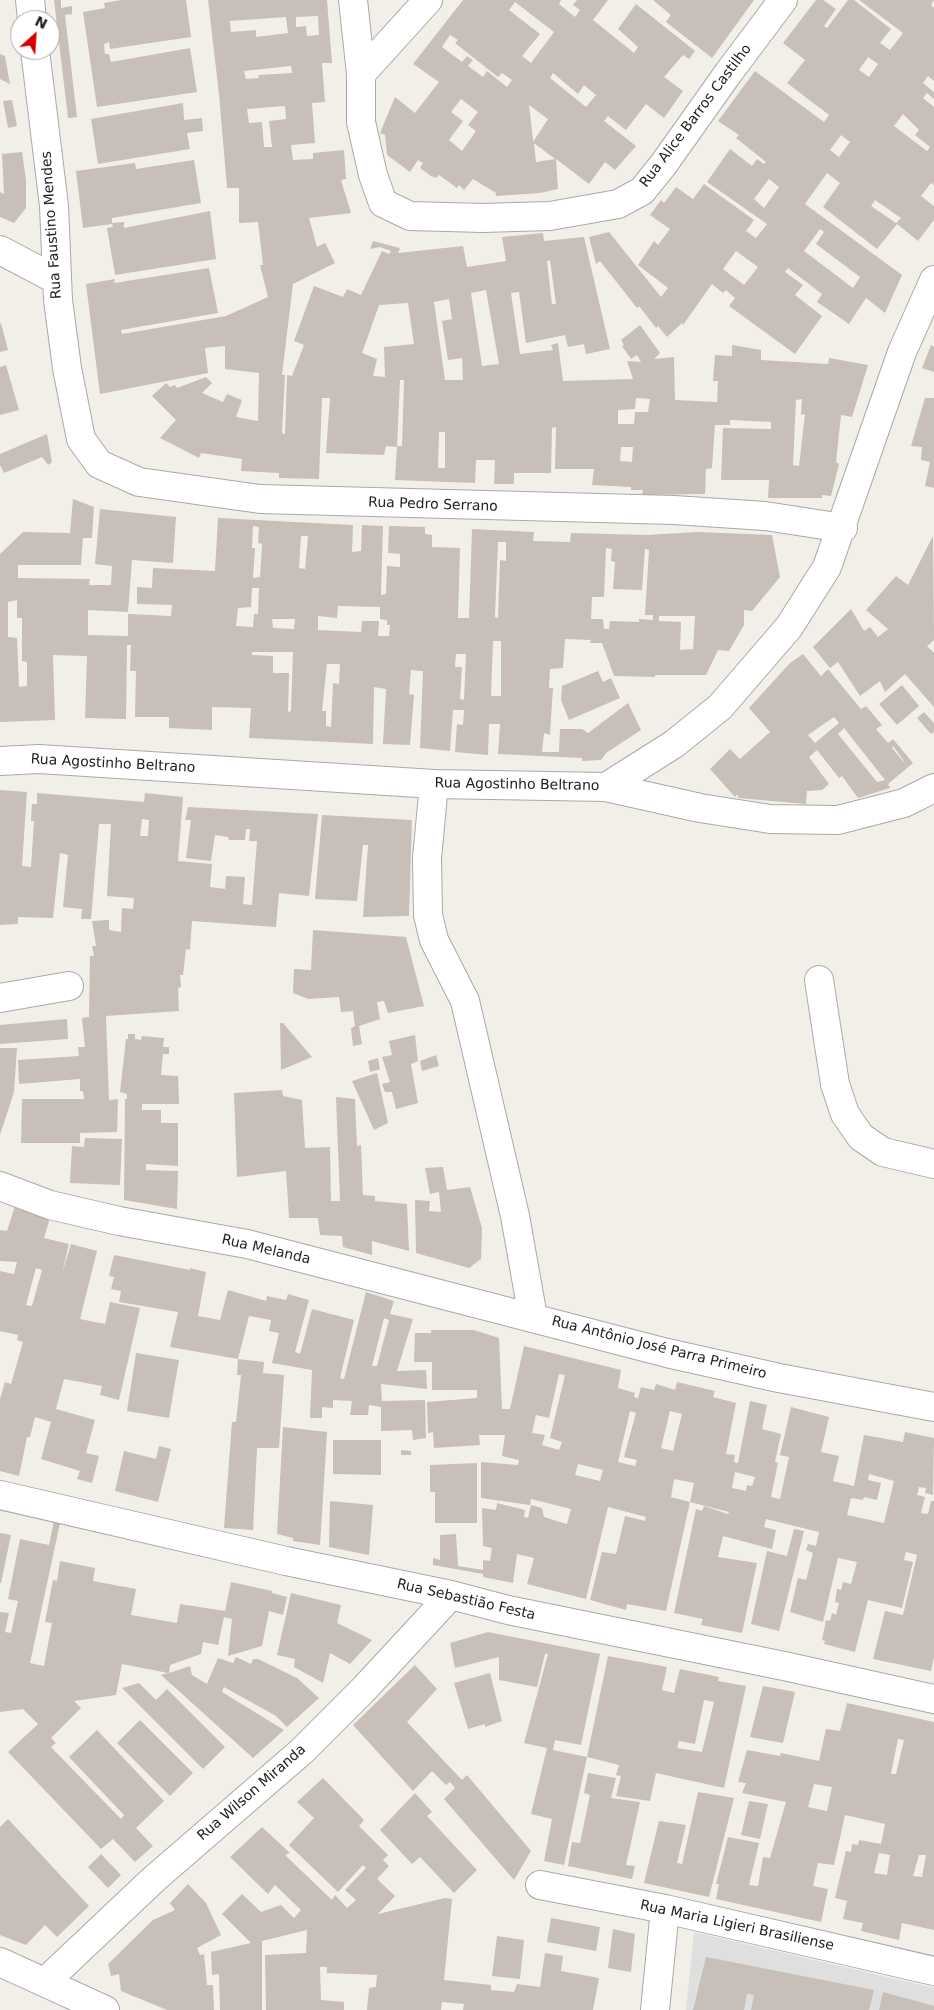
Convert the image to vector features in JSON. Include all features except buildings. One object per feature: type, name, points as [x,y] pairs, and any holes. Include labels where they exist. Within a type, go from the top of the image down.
[{"type":"street","name":"Rua Alice Barros Castilho","points":[[354,0],[360,74],[361,122],[372,175],[383,203],[410,216],[482,218],[550,216],[618,204],[642,191],[784,0]]},
{"type":"street","points":[[360,74],[428,0]]},
{"type":"street","name":"Rua Faustino Mendes","points":[[36,60],[54,206],[55,279],[72,400]]},
{"type":"street","points":[[0,250],[55,279]]},
{"type":"street","name":"Rua Agostinho Beltrano","points":[[0,761],[39,759],[434,784],[606,787],[674,744],[720,707],[789,627],[828,567],[902,352],[934,280]]},
{"type":"street","name":"Rua Pedro Serrano","points":[[72,400],[81,439],[99,464],[139,482],[260,499],[674,510],[766,516],[843,528]]},
{"type":"street","name":"Rua Antônio José Parra Primeiro","points":[[434,784],[427,858],[428,915],[434,940],[465,1001],[515,1216],[533,1317],[695,1359],[934,1408]]},
{"type":"street","points":[[606,787],[700,808],[761,818],[838,820],[904,803],[934,788]]},
{"type":"street","points":[[819,980],[835,1084],[845,1114],[861,1137],[883,1152],[934,1164]]},
{"type":"street","points":[[0,998],[69,986]]},
{"type":"street","name":"Rua Melanda","points":[[0,1186],[67,1209],[119,1221],[247,1244],[533,1317]]},
{"type":"street","name":"Rua Sebastião Festa","points":[[0,1495],[286,1561],[450,1595],[508,1610],[784,1666],[934,1699]]},
{"type":"street","name":"Rua Wilson Miranda","points":[[45,1982],[161,1873],[302,1751],[363,1690],[450,1595]]},
{"type":"street","name":"Rua Maria Ligieri Brasiliense","points":[[540,1886],[665,1909],[934,1970]]},
{"type":"street","points":[[655,2010],[665,1909]]},
{"type":"street","points":[[0,1962],[105,2010]]},
{"type":"shaded area","points":[[694,1932],[934,1988],[934,2010],[686,2010]]}]
